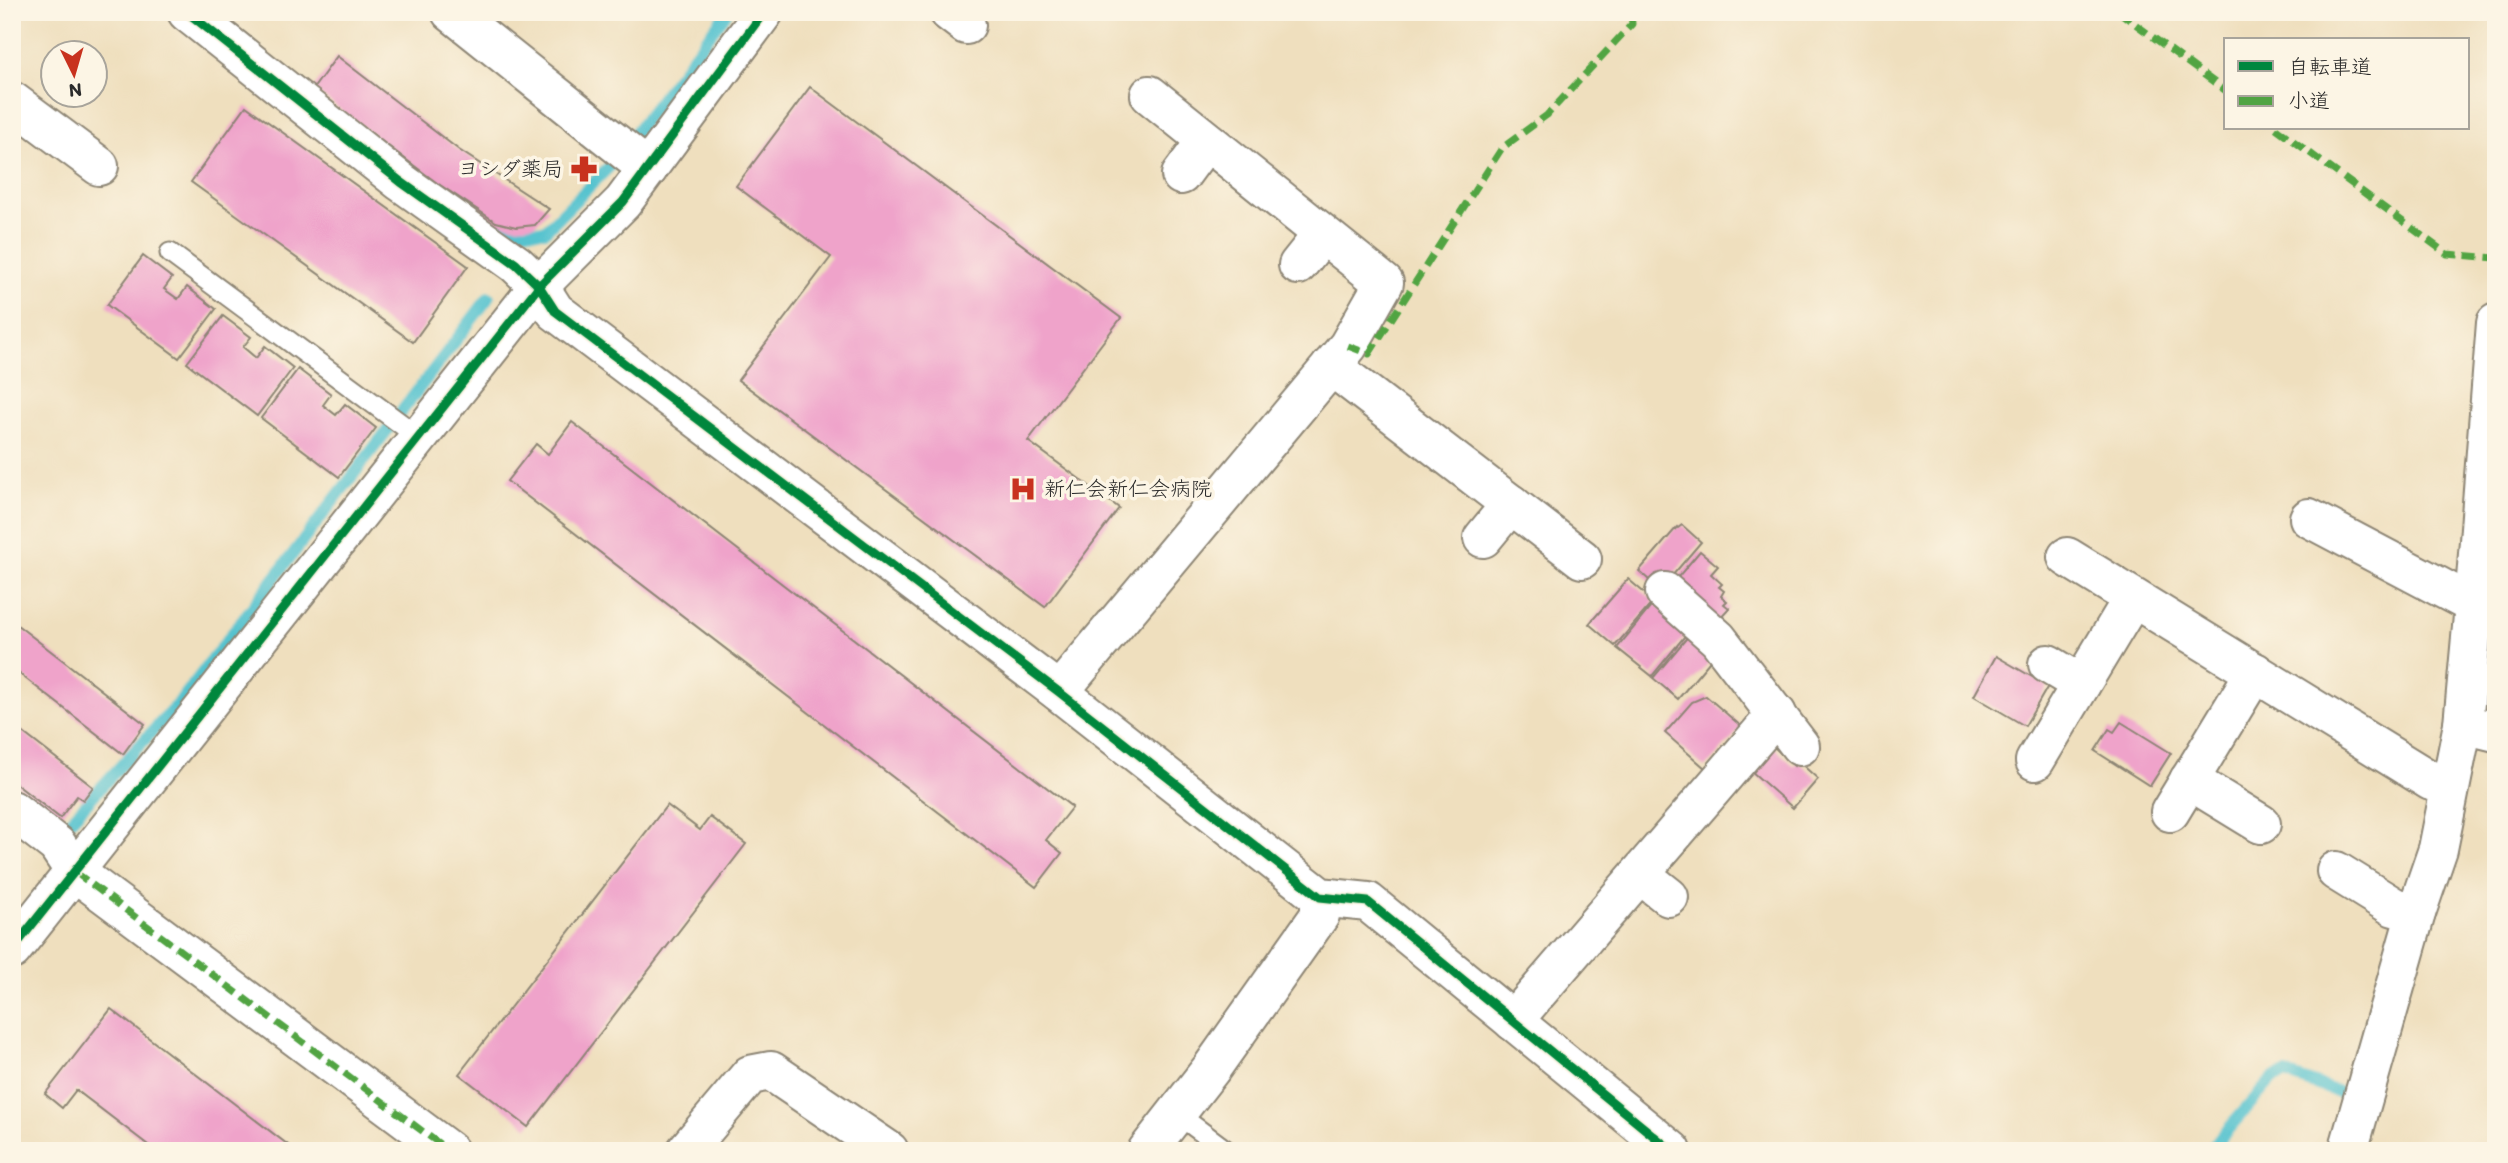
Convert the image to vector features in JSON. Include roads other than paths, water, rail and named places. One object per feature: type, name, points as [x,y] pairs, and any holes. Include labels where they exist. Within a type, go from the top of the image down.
[{"type":"street","points":[[187,12],[401,181],[516,264],[539,286],[555,311],[1059,692],[1320,897],[1368,902],[1672,1151]]},
{"type":"street","points":[[451,12],[633,156]]},
{"type":"street","points":[[12,950],[75,872],[403,425],[623,202],[633,156],[764,12]]},
{"type":"street","points":[[1059,692],[1348,346],[1384,283],[1150,95]]},
{"type":"street","points":[[12,100],[99,166]]},
{"type":"street","points":[[1181,175],[1206,141]]},
{"type":"street","points":[[1298,265],[1322,235]]},
{"type":"street","points":[[2348,1151],[2416,913],[2438,849],[2449,785],[2479,728],[2474,605],[2496,323]]},
{"type":"street","points":[[1331,366],[1582,559]]},
{"type":"street","points":[[1483,538],[1511,504]]},
{"type":"street","points":[[2309,518],[2474,605]]},
{"type":"street","points":[[2067,557],[2431,781],[2449,785]]},
{"type":"street","points":[[1665,592],[1718,639],[1800,746]]},
{"type":"street","points":[[2035,761],[2133,598]]},
{"type":"street","points":[[2048,664],[2081,684]]},
{"type":"street","points":[[2170,812],[2255,672]]},
{"type":"street","points":[[1513,1021],[1777,714]]},
{"type":"street","points":[[2189,780],[2261,824]]},
{"type":"street","points":[[12,810],[57,845],[75,872],[449,1151]]},
{"type":"street","points":[[2336,871],[2394,907],[2416,913]]},
{"type":"street","points":[[1640,874],[1669,897]]},
{"type":"street","points":[[1147,1151],[1211,1069],[1320,915],[1320,897]]},
{"type":"street","points":[[686,1151],[750,1075],[771,1071],[890,1151]]},
{"type":"lane","points":[[170,253],[403,425]]},
{"type":"lane","points":[[1176,1113],[1227,1151]]},
{"type":"waterway","points":[[496,229],[545,231],[610,166],[727,12]]},
{"type":"waterway","points":[[53,825],[61,831],[183,698],[489,297]]},
{"type":"waterway","points":[[2209,1151],[2273,1078],[2286,1074],[2344,1094]]},
{"type":"place","name":"ヨシダ薬局","points":[[584,169]]},
{"type":"place","name":"新仁会新仁会病院","points":[[1023,489]]}]
